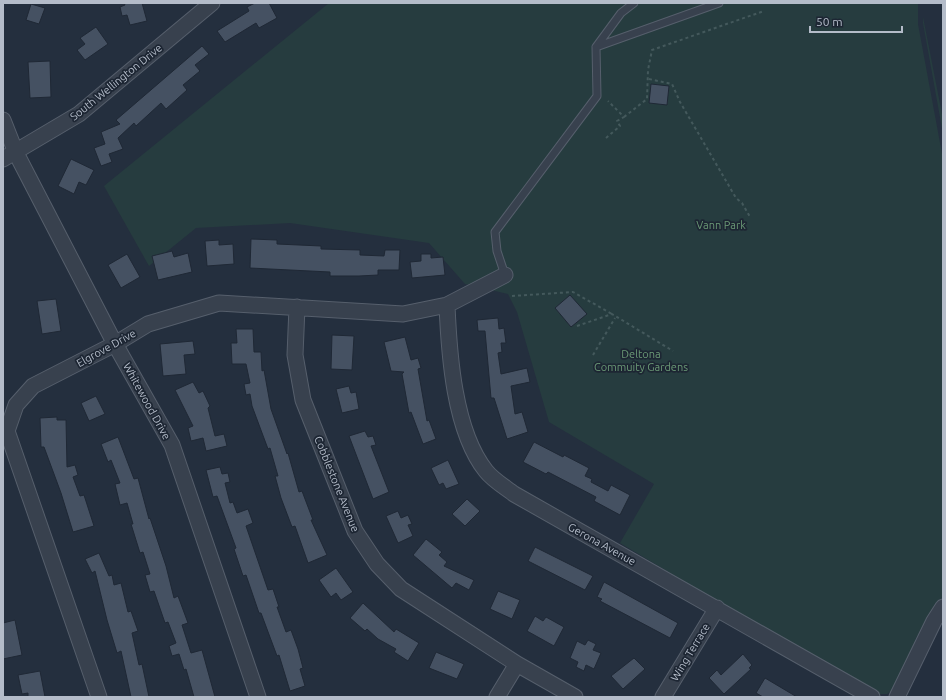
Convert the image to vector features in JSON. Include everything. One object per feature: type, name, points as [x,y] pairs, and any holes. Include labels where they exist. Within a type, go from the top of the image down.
[{"type":"street","name":"South Wellington Drive","points":[[10,156],[80,114],[209,4]]},
{"type":"street","name":"Whitewood Drive","points":[[3,120],[10,156],[172,444],[258,697]]},
{"type":"street","name":"Elgrove Drive","points":[[99,697],[6,431],[16,405],[33,386],[115,344],[148,324],[219,303],[403,314],[447,306],[505,275]]},
{"type":"street","name":"Gerona Avenue","points":[[447,306],[449,356],[454,389],[468,439],[486,471],[514,494],[872,697]]},
{"type":"street","name":"Cobblestone Avenue","points":[[297,307],[295,355],[303,400],[355,531],[377,564],[401,589],[517,664],[575,697]]},
{"type":"street","name":"Wing Terrace","points":[[663,697],[717,608]]},
{"type":"street","points":[[897,697],[934,621],[943,608]]},
{"type":"street","points":[[497,697],[517,664]]},
{"type":"lane","points":[[505,275],[497,251],[494,232],[597,96],[596,47],[621,13],[634,3]]},
{"type":"lane","points":[[596,47],[720,3]]},
{"type":"path","points":[[606,138],[620,126],[617,121],[648,99],[652,50],[764,11]]},
{"type":"path","points":[[649,79],[672,84],[680,102],[736,198],[742,202],[750,217]]},
{"type":"path","points":[[608,101],[624,117]]},
{"type":"path","points":[[512,296],[572,292],[673,351]]},
{"type":"path","points":[[577,326],[612,314]]},
{"type":"path","points":[[593,355],[616,318]]},
{"type":"green space","name":"Vann Park","points":[[329,3],[918,3],[918,24],[943,159],[943,596],[916,638],[901,684],[887,694],[878,694],[752,622],[620,543],[654,484],[549,422],[517,312],[508,294],[465,284],[429,243],[290,223],[196,228],[149,266],[104,186]]},
{"type":"green space","points":[[923,17],[943,119],[943,134],[923,23]]},
{"type":"building","points":[[124,3],[142,3],[147,21],[130,25],[127,15],[122,16],[120,7],[125,5]]},
{"type":"building","points":[[255,3],[269,3],[277,18],[259,28],[256,23],[225,42],[217,31],[249,11],[247,7]]},
{"type":"building","points":[[31,4],[45,8],[39,24],[26,20]]},
{"type":"building","points":[[96,27],[108,44],[85,60],[77,50],[85,44],[80,38]]},
{"type":"building","points":[[202,46],[209,54],[195,65],[200,71],[183,85],[187,90],[166,109],[161,103],[136,126],[134,123],[118,138],[123,149],[109,154],[112,162],[101,166],[94,148],[105,144],[101,132],[120,124],[116,120]]},
{"type":"building","points":[[50,61],[51,97],[30,98],[28,62]]},
{"type":"building","points":[[651,84],[669,86],[667,105],[649,103]]},
{"type":"building","points":[[71,159],[94,170],[86,185],[79,182],[74,194],[58,186]]},
{"type":"building","points":[[251,239],[277,240],[277,244],[321,246],[321,249],[360,250],[360,255],[384,256],[385,250],[400,250],[399,270],[378,270],[378,275],[330,276],[330,272],[250,268]]},
{"type":"building","points":[[219,240],[219,245],[233,244],[234,264],[207,266],[205,241]]},
{"type":"building","points":[[172,251],[174,257],[188,253],[192,272],[158,280],[152,256]]},
{"type":"building","points":[[127,254],[140,277],[121,288],[108,265]]},
{"type":"building","points":[[421,254],[431,254],[431,258],[443,257],[445,275],[412,278],[410,262],[421,261]]},
{"type":"building","points":[[570,295],[587,314],[571,327],[555,308]]},
{"type":"building","points":[[56,299],[61,331],[42,334],[37,301]]},
{"type":"building","points":[[498,318],[499,329],[504,328],[506,343],[501,343],[502,352],[498,353],[501,374],[527,368],[530,382],[511,386],[515,414],[522,412],[528,432],[507,439],[494,398],[491,398],[485,331],[478,331],[477,320]]},
{"type":"building","points":[[236,329],[253,329],[254,352],[261,352],[262,371],[264,370],[271,409],[287,454],[288,453],[299,492],[302,491],[313,520],[311,520],[327,555],[308,563],[295,526],[292,527],[281,498],[275,476],[278,476],[270,448],[268,449],[252,406],[250,394],[246,395],[244,384],[250,383],[246,364],[232,364],[231,343],[237,343]]},
{"type":"building","points":[[332,335],[354,336],[352,370],[331,369]]},
{"type":"building","points":[[405,337],[411,360],[418,358],[421,368],[418,369],[427,421],[429,420],[436,439],[423,444],[411,412],[409,413],[402,374],[404,372],[391,371],[384,342]]},
{"type":"building","points":[[193,341],[195,354],[184,355],[186,374],[163,376],[160,344]]},
{"type":"building","points":[[193,382],[199,393],[203,391],[210,406],[208,408],[215,436],[224,434],[227,446],[206,451],[203,438],[191,441],[188,428],[193,426],[175,390]]},
{"type":"building","points":[[349,386],[351,393],[356,392],[359,409],[342,413],[336,389]]},
{"type":"building","points":[[96,396],[105,414],[89,421],[81,403]]},
{"type":"building","points":[[57,417],[57,420],[66,420],[67,467],[75,465],[78,475],[73,477],[80,496],[84,495],[94,526],[73,532],[61,493],[44,447],[41,447],[40,418]]},
{"type":"building","points":[[365,431],[368,437],[373,436],[376,445],[371,446],[389,492],[373,499],[349,436]]},
{"type":"building","points":[[118,437],[134,479],[138,478],[149,519],[150,518],[166,566],[174,598],[178,596],[188,623],[182,625],[191,653],[202,650],[215,697],[194,697],[186,669],[184,670],[179,654],[172,656],[169,646],[176,643],[168,622],[165,623],[154,591],[150,592],[145,575],[150,574],[143,552],[140,553],[131,524],[133,524],[127,503],[120,505],[115,484],[120,483],[111,460],[108,462],[101,444]]},
{"type":"building","points":[[534,442],[589,468],[585,476],[592,479],[591,482],[608,491],[611,485],[630,495],[620,515],[594,501],[596,497],[548,472],[546,474],[523,462]]},
{"type":"building","points":[[448,460],[459,484],[446,489],[443,483],[439,485],[431,468]]},
{"type":"building","points":[[220,467],[222,474],[228,473],[230,482],[225,483],[230,503],[233,502],[237,513],[248,509],[253,523],[246,526],[268,590],[273,589],[279,607],[277,607],[286,632],[291,630],[303,668],[300,669],[305,686],[290,691],[279,655],[277,656],[261,613],[259,613],[246,575],[243,576],[234,549],[236,548],[217,496],[213,497],[206,470]]},
{"type":"building","points":[[467,499],[480,511],[465,526],[452,514]]},
{"type":"building","points":[[398,511],[401,518],[408,515],[412,524],[408,525],[413,536],[398,543],[386,516]]},
{"type":"building","points":[[426,539],[442,552],[439,555],[447,562],[444,566],[474,580],[469,590],[456,583],[452,588],[413,555]]},
{"type":"building","points":[[535,547],[593,576],[585,590],[528,561]]},
{"type":"building","points":[[99,553],[109,576],[112,575],[114,585],[121,583],[128,612],[131,611],[138,631],[132,633],[139,665],[142,664],[149,697],[131,697],[121,651],[117,653],[95,571],[92,573],[85,559]]},
{"type":"building","points":[[336,568],[353,592],[341,600],[336,593],[331,597],[319,580]]},
{"type":"building","points":[[604,582],[678,623],[670,638],[600,601],[602,599],[597,597]]},
{"type":"building","points":[[498,591],[520,600],[512,619],[490,609]]},
{"type":"building","points":[[363,603],[394,632],[396,629],[419,643],[408,661],[394,652],[396,649],[378,639],[367,629],[365,631],[350,618]]},
{"type":"building","points":[[535,616],[543,621],[546,617],[564,627],[554,646],[527,631]]},
{"type":"building","points":[[15,620],[22,655],[3,659],[3,623]]},
{"type":"building","points":[[588,640],[596,644],[593,650],[601,653],[594,669],[586,665],[584,671],[576,667],[578,662],[570,658],[577,641],[585,645]]},
{"type":"building","points":[[436,652],[464,664],[457,679],[429,668]]},
{"type":"building","points":[[743,654],[752,665],[749,668],[751,669],[724,694],[709,678],[717,670],[721,675]]},
{"type":"building","points":[[634,658],[645,669],[623,689],[611,676]]},
{"type":"building","points":[[40,671],[45,697],[28,697],[28,693],[22,694],[18,675]]},
{"type":"building","points":[[765,678],[797,697],[763,697],[756,693]]},
{"type":"park label","name":"Deltona Commuity Gardens","points":[[641,360]]}]
